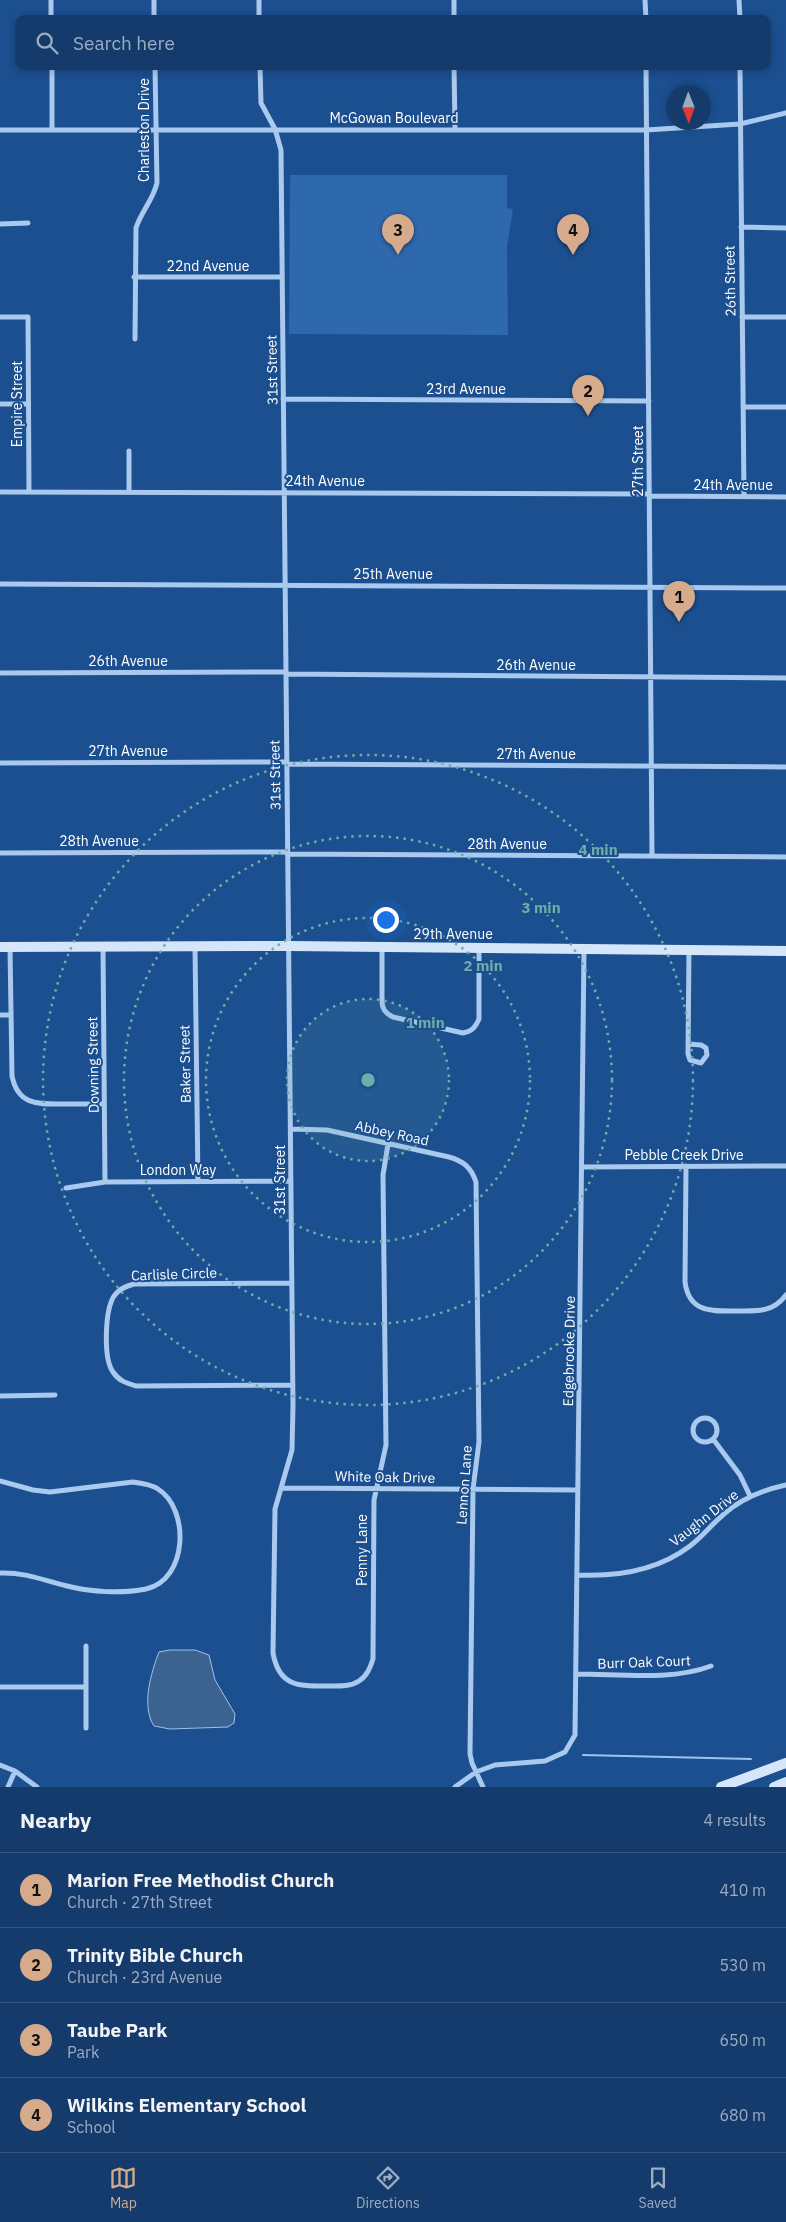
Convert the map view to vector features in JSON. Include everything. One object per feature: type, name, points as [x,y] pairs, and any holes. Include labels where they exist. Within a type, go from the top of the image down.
[{"type":"street","points":[[51,0],[51,15]]},
{"type":"street","points":[[154,0],[154,15]]},
{"type":"street","points":[[260,0],[260,15]]},
{"type":"street","points":[[454,0],[454,15]]},
{"type":"street","points":[[645,0],[646,15]]},
{"type":"street","points":[[740,0],[740,15]]},
{"type":"street","points":[[52,70],[52,130]]},
{"type":"street","name":"Charleston Drive","points":[[135,339],[134,277],[136,228],[140,216],[154,195],[157,184],[155,70]]},
{"type":"street","name":"31st Street","points":[[260,70],[261,104],[266,116],[276,129],[281,150],[293,1385],[292,1450],[281,1488]]},
{"type":"street","points":[[454,70],[455,129]]},
{"type":"street","name":"27th Street","points":[[646,70],[652,856]]},
{"type":"street","name":"26th Street","points":[[740,70],[744,496]]},
{"type":"street","name":"McGowan Boulevard","points":[[0,130],[646,130],[740,124],[786,113]]},
{"type":"street","points":[[0,224],[28,223]]},
{"type":"street","points":[[741,228],[786,228]]},
{"type":"street","name":"22nd Avenue","points":[[134,277],[282,277]]},
{"type":"street","name":"Empire Street","points":[[0,317],[28,317],[28,492]]},
{"type":"street","points":[[742,317],[786,318]]},
{"type":"street","name":"23rd Avenue","points":[[283,399],[649,401]]},
{"type":"street","points":[[0,404],[28,404]]},
{"type":"street","points":[[742,407],[786,407]]},
{"type":"street","points":[[129,451],[129,492]]},
{"type":"street","name":"24th Avenue","points":[[0,492],[284,492],[786,497]]},
{"type":"street","name":"25th Avenue","points":[[0,584],[786,588]]},
{"type":"street","name":"26th Avenue","points":[[0,673],[286,673],[786,678]]},
{"type":"street","name":"27th Avenue","points":[[0,763],[786,767]]},
{"type":"street","name":"28th Avenue","points":[[0,853],[786,857]]},
{"type":"street","name":"Baker Street","points":[[195,946],[198,1182]]},
{"type":"street","name":"29th Avenue","points":[[5,947],[289,946],[786,951]]},
{"type":"street","points":[[5,947],[11,1015],[12,1076],[17,1090],[23,1098],[41,1104],[104,1104]]},
{"type":"street","name":"Downing Street","points":[[103,947],[106,1182]]},
{"type":"street","points":[[382,947],[382,1008],[386,1014],[463,1032],[471,1031],[479,1019],[479,948]]},
{"type":"street","name":"Edgebrooke Drive","points":[[476,1772],[502,1764],[545,1761],[566,1752],[575,1735],[584,948]]},
{"type":"street","points":[[688,1044],[701,1045],[706,1048],[706,1060],[701,1063],[690,1060],[688,1044],[689,950]]},
{"type":"street","points":[[0,1015],[11,1015]]},
{"type":"street","name":"Abbey Road","points":[[290,1129],[327,1130],[460,1160],[468,1166],[476,1182]]},
{"type":"street","name":"Penny Lane","points":[[281,1488],[274,1518],[273,1653],[276,1666],[282,1676],[301,1686],[345,1686],[359,1681],[368,1673],[373,1659],[376,1489],[386,1445],[383,1175],[388,1144]]},
{"type":"street","name":"Pebble Creek Drive","points":[[582,1166],[786,1166]]},
{"type":"street","points":[[686,1166],[685,1282],[692,1299],[696,1304],[710,1311],[765,1310],[778,1304],[786,1295]]},
{"type":"street","name":"London Way","points":[[66,1188],[106,1182],[291,1181]]},
{"type":"street","name":"Lennon Lane","points":[[476,1182],[479,1442],[473,1490],[470,1754],[483,1787]]},
{"type":"street","name":"Carlisle Circle","points":[[292,1283],[134,1284],[124,1287],[115,1294],[109,1305],[107,1350],[112,1371],[122,1382],[136,1386],[293,1385]]},
{"type":"street","points":[[0,1396],[55,1395]]},
{"type":"street","points":[[703,1418],[714,1422],[717,1429],[713,1439],[705,1442],[694,1437],[692,1429],[696,1421],[703,1418]]},
{"type":"street","points":[[713,1439],[740,1475],[750,1496]]},
{"type":"street","points":[[0,1481],[33,1490],[50,1492],[133,1482],[144,1483],[158,1488],[169,1498],[179,1522],[180,1540],[178,1554],[172,1569],[162,1580],[148,1588],[88,1590],[17,1572],[0,1572]]},
{"type":"street","name":"Vaughn Drive","points":[[578,1575],[614,1575],[659,1564],[689,1547],[724,1514],[750,1496],[786,1485]]},
{"type":"street","name":"White Oak Drive","points":[[281,1488],[578,1490]]},
{"type":"street","points":[[86,1646],[86,1728]]},
{"type":"street","name":"Burr Oak Court","points":[[577,1674],[669,1674],[697,1672],[711,1666]]},
{"type":"street","points":[[0,1687],[86,1687]]},
{"type":"street","points":[[721,1787],[786,1762]]},
{"type":"street","points":[[0,1765],[15,1771],[37,1787]]},
{"type":"street","points":[[8,1787],[15,1771]]},
{"type":"street","points":[[455,1787],[476,1772]]},
{"type":"street","points":[[774,1787],[786,1782]]},
{"type":"shaded area","points":[[290,175],[507,175],[507,208],[513,209],[507,247],[508,335],[289,334]]},
{"type":"shaded area","points":[[195,1650],[209,1655],[215,1680],[235,1714],[234,1723],[228,1727],[170,1729],[154,1726],[148,1709],[150,1679],[159,1652]]},
{"type":"waterway","points":[[583,1755],[751,1759]]},
{"type":"place","name":"Taube Park","points":[[398,255]]},
{"type":"place","name":"Wilkins Elementary School","points":[[573,255]]},
{"type":"place","name":"Trinity Bible Church","points":[[588,416]]},
{"type":"place","name":"Marion Free Methodist Church","points":[[679,622]]}]
